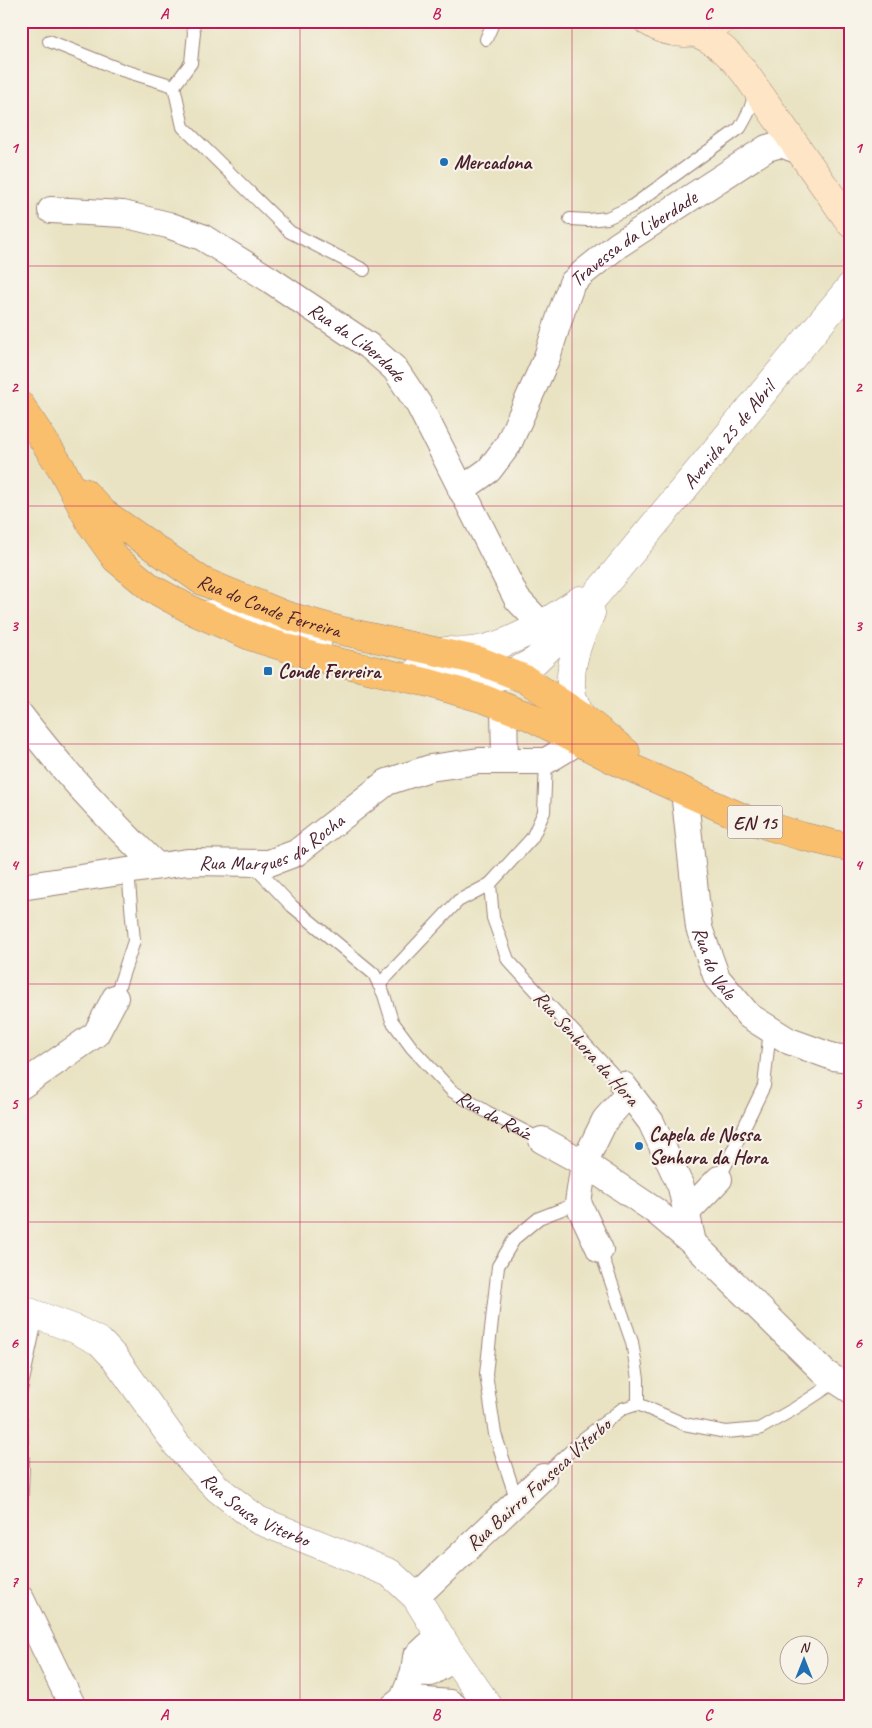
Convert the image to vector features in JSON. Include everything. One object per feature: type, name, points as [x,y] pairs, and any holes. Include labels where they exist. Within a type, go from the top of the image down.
[{"type":"main road","points":[[647,21],[659,29],[679,34],[700,32],[721,21]]},
{"type":"main road","points":[[735,21],[736,37],[748,77]]},
{"type":"main road","points":[[693,32],[718,44],[730,54],[851,224]]},
{"type":"main road","name":"Rua do Conde Ferreira","points":[[21,406],[62,469],[91,524],[116,559],[151,588],[197,613],[252,637],[316,657],[484,699],[531,717],[580,729]]},
{"type":"main road","name":"Rua do Conde Ferreira","points":[[62,469],[104,513],[202,581],[285,615],[338,630],[480,661],[525,679],[580,729],[674,786],[746,819],[801,836],[851,848]]},
{"type":"street","name":"Travessa da Liberdade","points":[[461,490],[489,470],[508,445],[546,357],[572,284],[618,245],[767,148],[781,144],[799,151]]},
{"type":"street","name":"Rua da Liberdade","points":[[51,210],[123,214],[168,224],[202,237],[369,346],[395,369],[419,405],[517,600],[542,625]]},
{"type":"street","name":"Avenida 25 de Abril","points":[[511,674],[535,661],[562,635],[851,286]]},
{"type":"street","name":"Avenida 25 de Abril","points":[[434,652],[473,650],[506,642],[532,632],[606,583]]},
{"type":"street","name":"Avenida 25 de Abril","points":[[580,729],[572,697],[570,676],[587,622],[606,583]]},
{"type":"street","name":"Rua do Conde Ferreira","points":[[197,613],[242,618],[305,640],[450,676],[488,680],[511,674]]},
{"type":"street","points":[[504,707],[505,760]]},
{"type":"street","points":[[21,716],[49,752],[112,824],[157,866]]},
{"type":"street","points":[[546,761],[580,729]]},
{"type":"street","name":"Rua Marques da Rocha","points":[[21,887],[186,862],[268,863],[296,853],[387,782],[430,768],[479,760],[546,761]]},
{"type":"street","name":"Rua do Vale","points":[[674,786],[699,928],[716,978],[750,1016],[789,1041],[833,1057],[851,1059]]},
{"type":"street","points":[[21,1086],[96,1034],[115,998]]},
{"type":"street","points":[[600,1250],[578,1203],[584,1163],[605,1120],[626,1089]]},
{"type":"street","name":"Rua Senhora da Hora","points":[[626,1089],[651,1122],[682,1188],[693,1243]]},
{"type":"street","name":"Rua da Raíz","points":[[542,1140],[584,1163],[654,1210],[693,1243]]},
{"type":"street","points":[[686,1212],[719,1179]]},
{"type":"street","points":[[693,1243],[824,1373],[844,1386]]},
{"type":"street","name":"Rua Sousa Viterbo","points":[[29,1312],[100,1342],[115,1358],[177,1446],[218,1489],[258,1520],[390,1573],[416,1597],[447,1647],[489,1707]]},
{"type":"street","name":"Rua Bairro Fonseca Viterbo","points":[[416,1597],[543,1476]]},
{"type":"street","points":[[21,1599],[72,1707]]},
{"type":"street","points":[[447,1647],[444,1664],[430,1673],[414,1672],[398,1703],[450,1704],[455,1707]]},
{"type":"lane","points":[[192,21],[194,32],[191,63],[174,86],[183,127],[290,232],[364,270]]},
{"type":"lane","points":[[486,39],[494,21]]},
{"type":"lane","points":[[49,41],[122,70],[174,86]]},
{"type":"lane","points":[[570,220],[607,218],[631,207],[731,136],[740,128],[749,112],[754,96],[748,77]]},
{"type":"lane","points":[[379,985],[458,901],[490,884],[532,838],[544,812],[546,761]]},
{"type":"lane","name":"Rua da Raíz","points":[[252,863],[292,906],[374,974],[384,995],[392,1021],[412,1048],[452,1091],[487,1112],[542,1140]]},
{"type":"lane","points":[[115,998],[134,941],[128,870]]},
{"type":"lane","name":"Rua Senhora da Hora","points":[[490,884],[493,918],[508,960],[626,1089]]},
{"type":"lane","points":[[719,1179],[764,1086],[770,1029]]},
{"type":"lane","points":[[517,1501],[495,1434],[486,1374],[498,1266],[515,1238],[539,1218],[578,1203]]},
{"type":"lane","points":[[600,1250],[632,1342],[638,1379],[638,1404],[684,1424],[726,1432],[751,1430],[759,1429],[794,1409],[844,1386]]},
{"type":"lane","points":[[21,1390],[29,1312]]},
{"type":"lane","name":"Rua Bairro Fonseca Viterbo","points":[[543,1476],[583,1439],[622,1409],[638,1404]]},
{"type":"lane","points":[[21,1420],[23,1464],[21,1514]]},
{"type":"place","name":"Mercadona","points":[[444,162]]},
{"type":"place","name":"Conde Ferreira","points":[[268,671]]},
{"type":"place","name":"Capela de Nossa Senhora da Hora","points":[[639,1146]]}]
